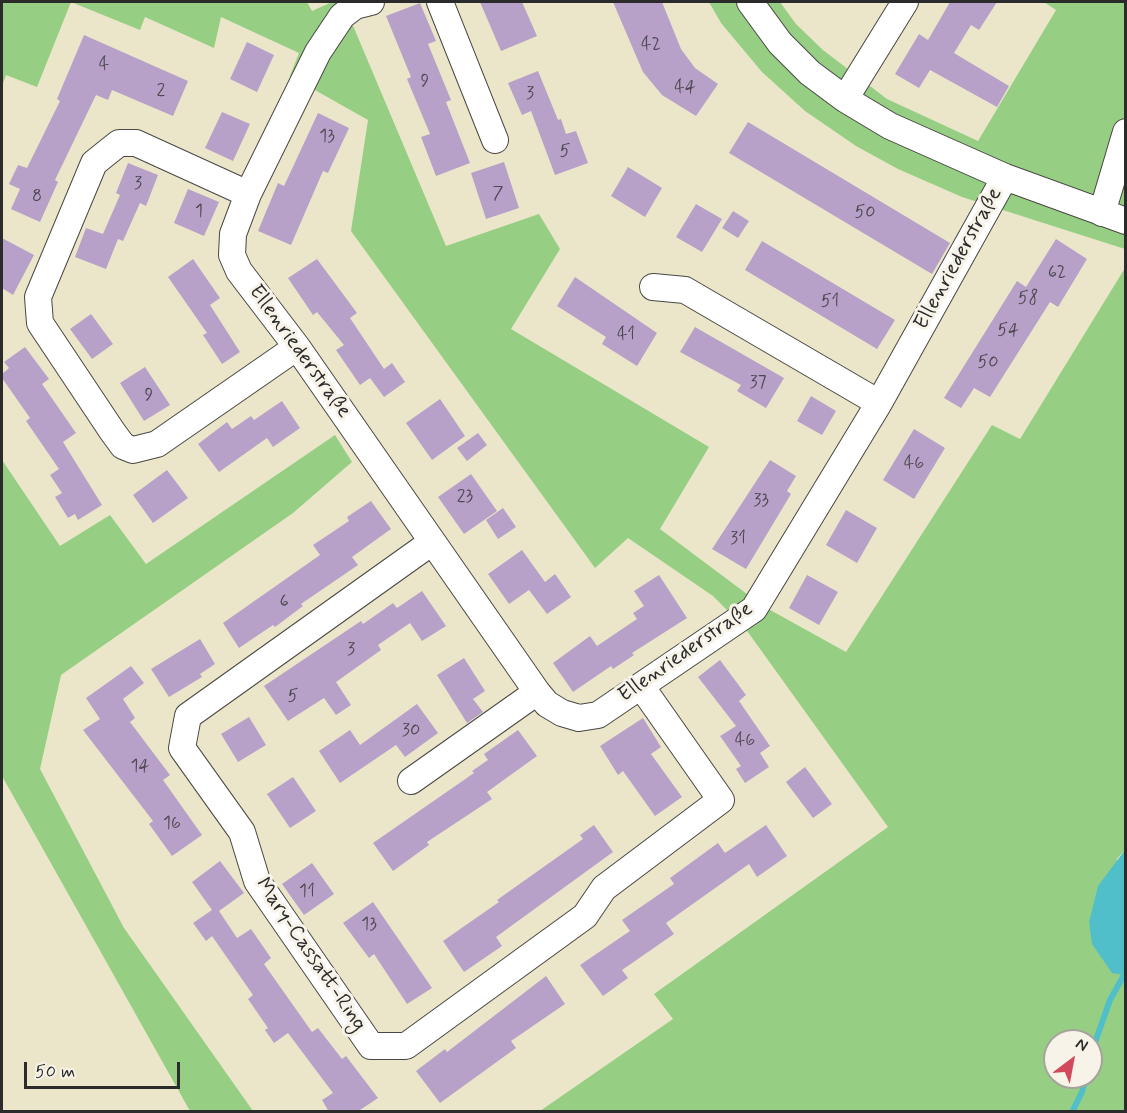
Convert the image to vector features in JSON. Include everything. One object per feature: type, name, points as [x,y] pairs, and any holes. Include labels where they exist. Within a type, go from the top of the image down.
[{"type":"street","name":"Ellenriederstraße","points":[[371,2],[355,6],[342,16],[327,37],[248,194],[233,234],[232,255],[239,271],[297,347],[537,692],[547,704],[562,713],[579,718],[597,715],[754,609],[879,403],[1005,177]]},
{"type":"street","points":[[440,2],[495,140]]},
{"type":"street","points":[[750,2],[780,43],[810,74],[845,99],[940,151],[1114,217],[1125,132]]},
{"type":"street","points":[[845,99],[905,2]]},
{"type":"street","points":[[248,194],[136,143],[119,143],[94,163],[38,297],[40,323],[112,431],[123,446],[133,450],[157,444],[297,347]]},
{"type":"street","points":[[653,287],[685,290],[879,403]]},
{"type":"street","name":"Mary-Cassatt-Ring","points":[[432,542],[188,716],[182,748],[242,832],[257,881],[371,1046],[406,1046],[585,916],[604,888],[721,801],[641,686]]},
{"type":"street","points":[[411,781],[537,692]]},
{"type":"green space","points":[[2,2],[71,2],[37,87],[6,75],[2,86]]},
{"type":"green space","points":[[71,2],[307,2],[312,11],[332,2],[343,2],[446,246],[539,214],[560,249],[511,329],[709,447],[660,529],[763,606],[846,652],[992,425],[1020,439],[1125,268],[1125,850],[1117,859],[1125,974],[1125,1111],[540,1111],[673,1019],[654,994],[888,827],[745,628],[713,596],[628,538],[595,568],[351,231],[368,120],[290,76],[299,53],[221,17],[214,48],[145,17],[140,30]]},
{"type":"green space","points":[[709,2],[780,2],[796,24],[823,50],[887,99],[978,141],[1056,10],[1044,2],[1125,2],[1125,249],[962,197],[898,169],[856,146],[805,111],[762,72],[721,23]]},
{"type":"green space","points":[[335,435],[352,462],[293,513],[61,675],[40,769],[124,928],[253,1111],[190,1111],[2,776],[2,460],[60,546],[110,515],[146,564]]},
{"type":"water","points":[[1125,850],[1126,974],[1124,975],[1112,973],[1092,944],[1089,922],[1098,886]]},
{"type":"building","points":[[480,2],[522,2],[537,36],[501,51]]},
{"type":"building","points":[[613,2],[662,2],[681,49],[695,68],[718,84],[696,116],[662,95],[643,72]]},
{"type":"building","points":[[950,2],[997,2],[979,30],[971,25],[954,53],[1009,86],[997,107],[930,70],[919,88],[895,74],[919,34],[928,40]]},
{"type":"building","points":[[420,3],[436,41],[428,44],[451,100],[446,102],[470,163],[436,176],[421,137],[430,134],[407,79],[411,77],[386,16]]},
{"type":"building","points":[[84,35],[188,81],[173,116],[112,90],[108,100],[96,95],[55,180],[58,182],[40,222],[11,209],[20,189],[9,184],[18,165],[27,168],[60,101],[57,99]]},
{"type":"building","points":[[247,42],[274,55],[257,92],[230,79]]},
{"type":"building","points":[[538,71],[558,120],[561,119],[566,134],[576,131],[588,163],[555,175],[531,111],[522,115],[508,83]]},
{"type":"building","points":[[222,112],[250,124],[233,161],[205,148]]},
{"type":"building","points":[[318,113],[349,128],[328,173],[323,171],[291,245],[258,231],[278,183],[284,186]]},
{"type":"building","points":[[748,122],[950,243],[932,274],[729,153]]},
{"type":"building","points":[[504,162],[519,208],[486,219],[471,173]]},
{"type":"building","points":[[128,163],[158,175],[146,206],[140,203],[123,241],[118,239],[106,269],[75,257],[86,228],[103,234],[120,195],[116,193]]},
{"type":"building","points":[[628,167],[662,188],[645,217],[611,196]]},
{"type":"building","points":[[188,189],[219,202],[204,236],[174,223]]},
{"type":"building","points":[[696,204],[722,219],[702,252],[676,237]]},
{"type":"building","points":[[733,211],[749,221],[738,238],[722,228]]},
{"type":"building","points":[[2,238],[34,255],[13,295],[2,288]]},
{"type":"building","points":[[1056,239],[1087,259],[1058,307],[1050,302],[990,397],[974,388],[961,408],[944,398],[1017,281],[1026,287]]},
{"type":"building","points":[[762,241],[895,320],[877,349],[745,270]]},
{"type":"building","points":[[193,259],[220,298],[210,305],[240,352],[222,364],[203,335],[207,333],[168,277]]},
{"type":"building","points":[[317,259],[357,313],[350,318],[384,369],[392,363],[405,382],[384,397],[370,378],[360,385],[336,350],[344,345],[317,312],[313,315],[288,278]]},
{"type":"building","points":[[575,277],[657,333],[637,366],[602,344],[606,337],[557,306]]},
{"type":"building","points":[[91,314],[113,344],[92,359],[70,329]]},
{"type":"building","points":[[695,327],[784,378],[766,408],[737,391],[741,385],[680,352]]},
{"type":"building","points":[[25,347],[49,379],[42,384],[76,433],[63,442],[102,505],[78,520],[75,514],[68,518],[55,497],[62,493],[50,475],[59,469],[26,421],[30,418],[2,378],[2,374],[9,368],[4,362]]},
{"type":"building","points":[[145,367],[170,405],[144,421],[120,383]]},
{"type":"building","points":[[811,396],[836,411],[822,435],[797,421]]},
{"type":"building","points":[[440,399],[465,436],[432,460],[406,423]]},
{"type":"building","points":[[282,401],[300,428],[273,447],[267,438],[219,472],[198,444],[227,422],[232,429],[251,416],[254,420]]},
{"type":"building","points":[[914,429],[945,448],[914,499],[883,480]]},
{"type":"building","points":[[478,433],[487,445],[467,461],[457,448]]},
{"type":"building","points":[[770,460],[796,476],[787,491],[791,494],[746,569],[712,549]]},
{"type":"building","points":[[167,470],[188,498],[153,523],[133,495]]},
{"type":"building","points":[[471,474],[497,511],[464,534],[438,497]]},
{"type":"building","points":[[371,501],[391,529],[352,557],[358,565],[301,604],[303,606],[275,627],[273,625],[239,648],[223,623],[320,555],[313,545],[349,521],[347,517]]},
{"type":"building","points":[[503,508],[516,527],[498,539],[486,520]]},
{"type":"building","points":[[846,510],[877,528],[857,563],[826,545]]},
{"type":"building","points":[[522,550],[545,582],[555,574],[571,597],[547,614],[529,590],[509,604],[488,574]]},
{"type":"building","points":[[659,575],[687,618],[632,653],[634,655],[613,669],[611,666],[573,692],[553,663],[590,636],[597,646],[637,619],[633,613],[644,606],[634,591]]},
{"type":"building","points":[[807,575],[838,592],[819,625],[789,608]]},
{"type":"building","points":[[422,591],[446,626],[422,641],[410,623],[378,645],[381,650],[336,682],[351,705],[336,715],[324,698],[288,721],[264,686],[361,621],[363,624],[393,603],[397,608]]},
{"type":"building","points":[[200,639],[215,664],[200,674],[202,677],[169,697],[151,669]]},
{"type":"building","points":[[464,658],[485,691],[473,699],[483,712],[467,723],[437,675]]},
{"type":"building","points":[[720,660],[746,695],[739,701],[770,746],[760,753],[769,767],[745,783],[736,769],[741,766],[720,736],[736,726],[698,677]]},
{"type":"building","points":[[131,666],[144,683],[123,699],[135,718],[130,722],[170,775],[163,780],[202,835],[172,856],[149,824],[153,821],[83,730],[100,719],[86,698]]},
{"type":"building","points":[[417,704],[438,733],[405,757],[396,745],[340,783],[319,751],[350,730],[360,745]]},
{"type":"building","points":[[249,717],[266,745],[238,762],[221,734]]},
{"type":"building","points":[[643,718],[661,747],[651,754],[682,797],[655,816],[623,771],[618,775],[600,746]]},
{"type":"building","points":[[518,730],[537,756],[487,792],[492,799],[427,842],[429,845],[393,871],[373,843],[474,773],[472,771],[488,760],[484,754]]},
{"type":"building","points":[[805,767],[832,804],[813,818],[786,782]]},
{"type":"building","points":[[293,777],[316,811],[290,828],[267,794]]},
{"type":"building","points":[[594,825],[613,852],[496,937],[502,946],[464,972],[443,941],[583,839],[580,835]]},
{"type":"building","points":[[766,825],[787,856],[757,877],[749,864],[666,923],[674,934],[622,970],[628,978],[603,996],[580,965],[630,931],[622,920],[674,884],[670,878],[718,843],[725,853]]},
{"type":"building","points":[[220,861],[244,893],[219,911],[237,938],[251,929],[271,958],[264,964],[312,1032],[318,1028],[342,1059],[346,1056],[378,1098],[357,1112],[329,1112],[322,1100],[333,1093],[288,1033],[274,1043],[265,1030],[268,1028],[248,999],[253,995],[212,936],[206,941],[193,923],[212,910],[192,882]]},
{"type":"building","points":[[312,863],[334,894],[304,915],[282,884]]},
{"type":"building","points":[[373,902],[432,988],[407,1004],[374,954],[369,958],[343,923]]},
{"type":"building","points":[[546,976],[565,1004],[511,1041],[516,1048],[440,1103],[416,1071],[445,1049],[447,1052]]},
{"type":"waterway","points":[[1100,1029],[1110,1000],[1124,975]]},
{"type":"waterway","points":[[1072,1112],[1083,1089]]}]
